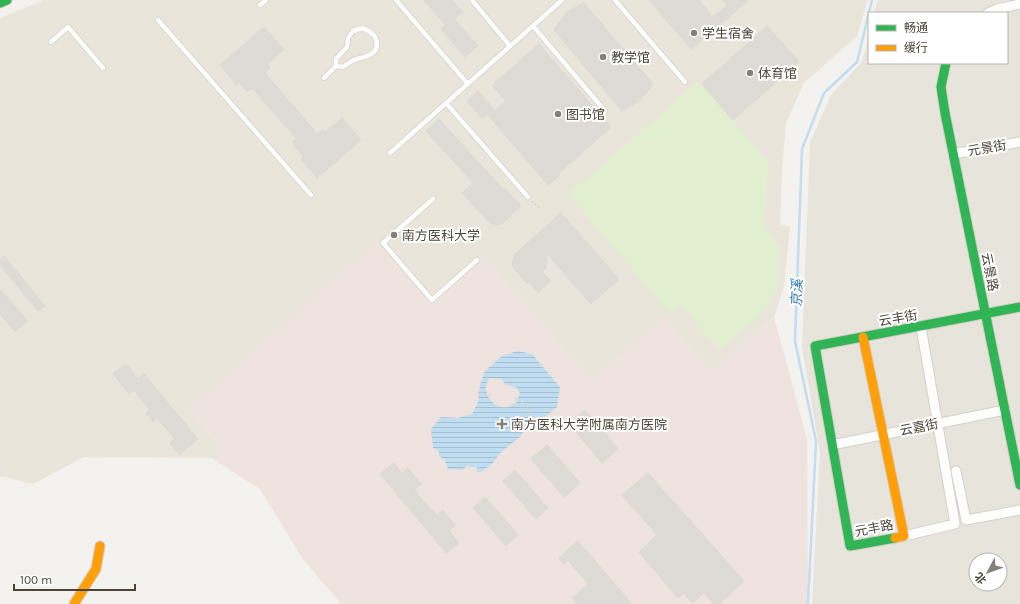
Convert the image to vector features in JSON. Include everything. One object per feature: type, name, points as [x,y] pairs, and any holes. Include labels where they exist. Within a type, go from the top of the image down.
[{"type":"street","points":[[0,3],[8,0]]},
{"type":"street","points":[[990,12],[1020,4]]},
{"type":"street","name":"云景路","points":[[946,64],[941,87],[953,154],[1020,485]]},
{"type":"street","name":"元景街","points":[[953,154],[1020,142]]},
{"type":"street","name":"云丰街","points":[[815,346],[1020,308]]},
{"type":"street","points":[[904,536],[955,524],[921,327]]},
{"type":"street","name":"元丰路","points":[[815,346],[850,546],[904,536],[863,337]]},
{"type":"street","name":"云嘉街","points":[[832,445],[1005,410]]},
{"type":"street","points":[[956,471],[966,520],[1020,510]]},
{"type":"street","points":[[74,604],[96,568],[100,546]]},
{"type":"lane","points":[[260,5],[266,0]]},
{"type":"lane","points":[[396,0],[468,84]]},
{"type":"lane","points":[[472,0],[510,46]]},
{"type":"lane","points":[[390,153],[562,0]]},
{"type":"lane","points":[[615,0],[685,82]]},
{"type":"lane","points":[[158,20],[311,195]]},
{"type":"lane","points":[[533,26],[605,111]]},
{"type":"lane","points":[[51,42],[68,27],[103,68]]},
{"type":"lane","points":[[324,78],[336,66],[336,59],[347,47],[348,38],[353,31],[362,28],[370,30],[376,39],[376,48],[373,54],[365,58],[352,61],[343,67],[336,66]]},
{"type":"lane","points":[[446,103],[528,197]]},
{"type":"lane","points":[[433,199],[383,243],[432,300],[477,260]]},
{"type":"path","points":[[528,197],[539,208]]},
{"type":"path","points":[[477,392],[490,394]]},
{"type":"path","points":[[515,398],[527,406],[532,423]]},
{"type":"shaded area","name":"南方医科大学","points":[[44,0],[868,0],[857,36],[804,83],[786,123],[782,169],[780,224],[790,227],[784,287],[774,317],[711,372],[664,319],[592,382],[483,257],[429,302],[188,410],[222,448],[211,458],[84,457],[33,484],[0,476],[0,18]]},
{"type":"shaded area","points":[[878,0],[1020,0],[1020,604],[812,604],[820,453],[802,347],[810,142],[831,95],[862,62],[868,39],[868,64],[1008,64],[1008,12],[874,12]]},
{"type":"shaded area","name":"南方医科大学附属南方医院","points":[[376,243],[429,302],[483,257],[592,382],[664,319],[711,372],[774,317],[807,439],[808,604],[341,604],[302,558],[260,489],[211,458],[222,448],[188,410]]},
{"type":"green space","points":[[699,81],[768,161],[764,229],[780,246],[779,286],[765,311],[719,350],[681,306],[671,314],[568,194]]},
{"type":"water","points":[[518,351],[532,354],[560,387],[557,407],[544,418],[532,417],[520,437],[500,453],[492,464],[481,472],[477,472],[477,467],[467,466],[462,470],[448,469],[445,460],[439,456],[439,451],[433,448],[431,429],[441,417],[458,418],[472,414],[478,402],[480,385],[485,371],[502,356]],"holes":[[[490,378],[501,379],[506,385],[516,387],[520,393],[516,403],[508,407],[502,407],[492,402],[487,393],[486,388]]]},
{"type":"building","points":[[424,0],[452,0],[463,12],[454,19],[478,46],[465,57],[441,29],[446,25]]},
{"type":"building","name":"学生宿舍","points":[[649,0],[699,0],[713,17],[727,5],[723,0],[749,0],[691,49]]},
{"type":"building","name":"教学馆","points":[[584,3],[653,84],[640,100],[622,111],[554,30],[567,12]]},
{"type":"building","name":"体育馆","points":[[767,26],[799,62],[733,120],[702,84]]},
{"type":"building","points":[[264,27],[284,50],[267,64],[270,68],[265,73],[317,134],[323,129],[325,132],[342,118],[361,140],[317,178],[301,159],[304,157],[292,143],[297,139],[252,88],[247,92],[239,82],[236,84],[220,65]]},
{"type":"building","name":"图书馆","points":[[539,44],[611,127],[559,173],[560,175],[548,185],[487,114],[482,118],[467,101],[478,91],[495,111],[506,101],[492,85]]},
{"type":"building","points":[[439,119],[503,189],[505,188],[521,206],[503,223],[496,225],[490,223],[462,193],[473,183],[426,131]]},
{"type":"building","points":[[561,213],[619,279],[591,304],[547,254],[546,268],[542,272],[551,281],[538,292],[529,282],[527,284],[512,266],[514,255]]},
{"type":"building","points":[[4,256],[45,306],[38,311],[0,265],[0,260]]},
{"type":"building","points":[[0,289],[28,321],[15,332],[0,314]]},
{"type":"building","points":[[126,364],[138,379],[144,374],[198,439],[179,454],[170,443],[175,439],[157,418],[153,422],[146,413],[150,410],[134,390],[129,394],[113,374]]},
{"type":"building","points":[[585,410],[618,449],[602,463],[569,424]]},
{"type":"building","points":[[547,445],[580,483],[564,497],[531,459]]},
{"type":"building","points":[[394,463],[402,473],[408,468],[421,484],[414,490],[437,515],[443,510],[455,525],[449,531],[459,543],[446,553],[380,474]]},
{"type":"building","points":[[515,470],[548,508],[536,519],[503,481]]},
{"type":"building","points":[[648,473],[744,581],[719,604],[714,604],[704,593],[692,603],[684,593],[678,598],[639,552],[657,535],[622,495]]},
{"type":"building","points":[[485,497],[518,535],[506,546],[473,508]]},
{"type":"building","points":[[578,541],[632,604],[578,604],[572,598],[588,584],[568,560],[564,564],[559,558]]},
{"type":"waterway","name":"京溪","points":[[869,12],[872,0]]},
{"type":"waterway","name":"京溪","points":[[808,604],[816,441],[795,341],[802,149],[824,93],[857,62],[868,17]]},
{"type":"traffic: fast","points":[[0,3],[7,0]]},
{"type":"traffic: fast","points":[[946,64],[941,87],[945,113],[1020,485]]},
{"type":"traffic: fast","points":[[895,538],[850,546],[815,346],[1020,307]]},
{"type":"traffic: slow","points":[[863,337],[904,536],[895,538]]},
{"type":"traffic: slow","points":[[74,604],[96,569],[100,546]]},
{"type":"place","name":"学生宿舍","points":[[694,33]]},
{"type":"place","name":"教学馆","points":[[603,57]]},
{"type":"place","name":"体育馆","points":[[750,73]]},
{"type":"place","name":"图书馆","points":[[558,114]]},
{"type":"place","name":"南方医科大学","points":[[394,235]]},
{"type":"place","name":"南方医科大学附属南方医院","points":[[502,424]]}]
